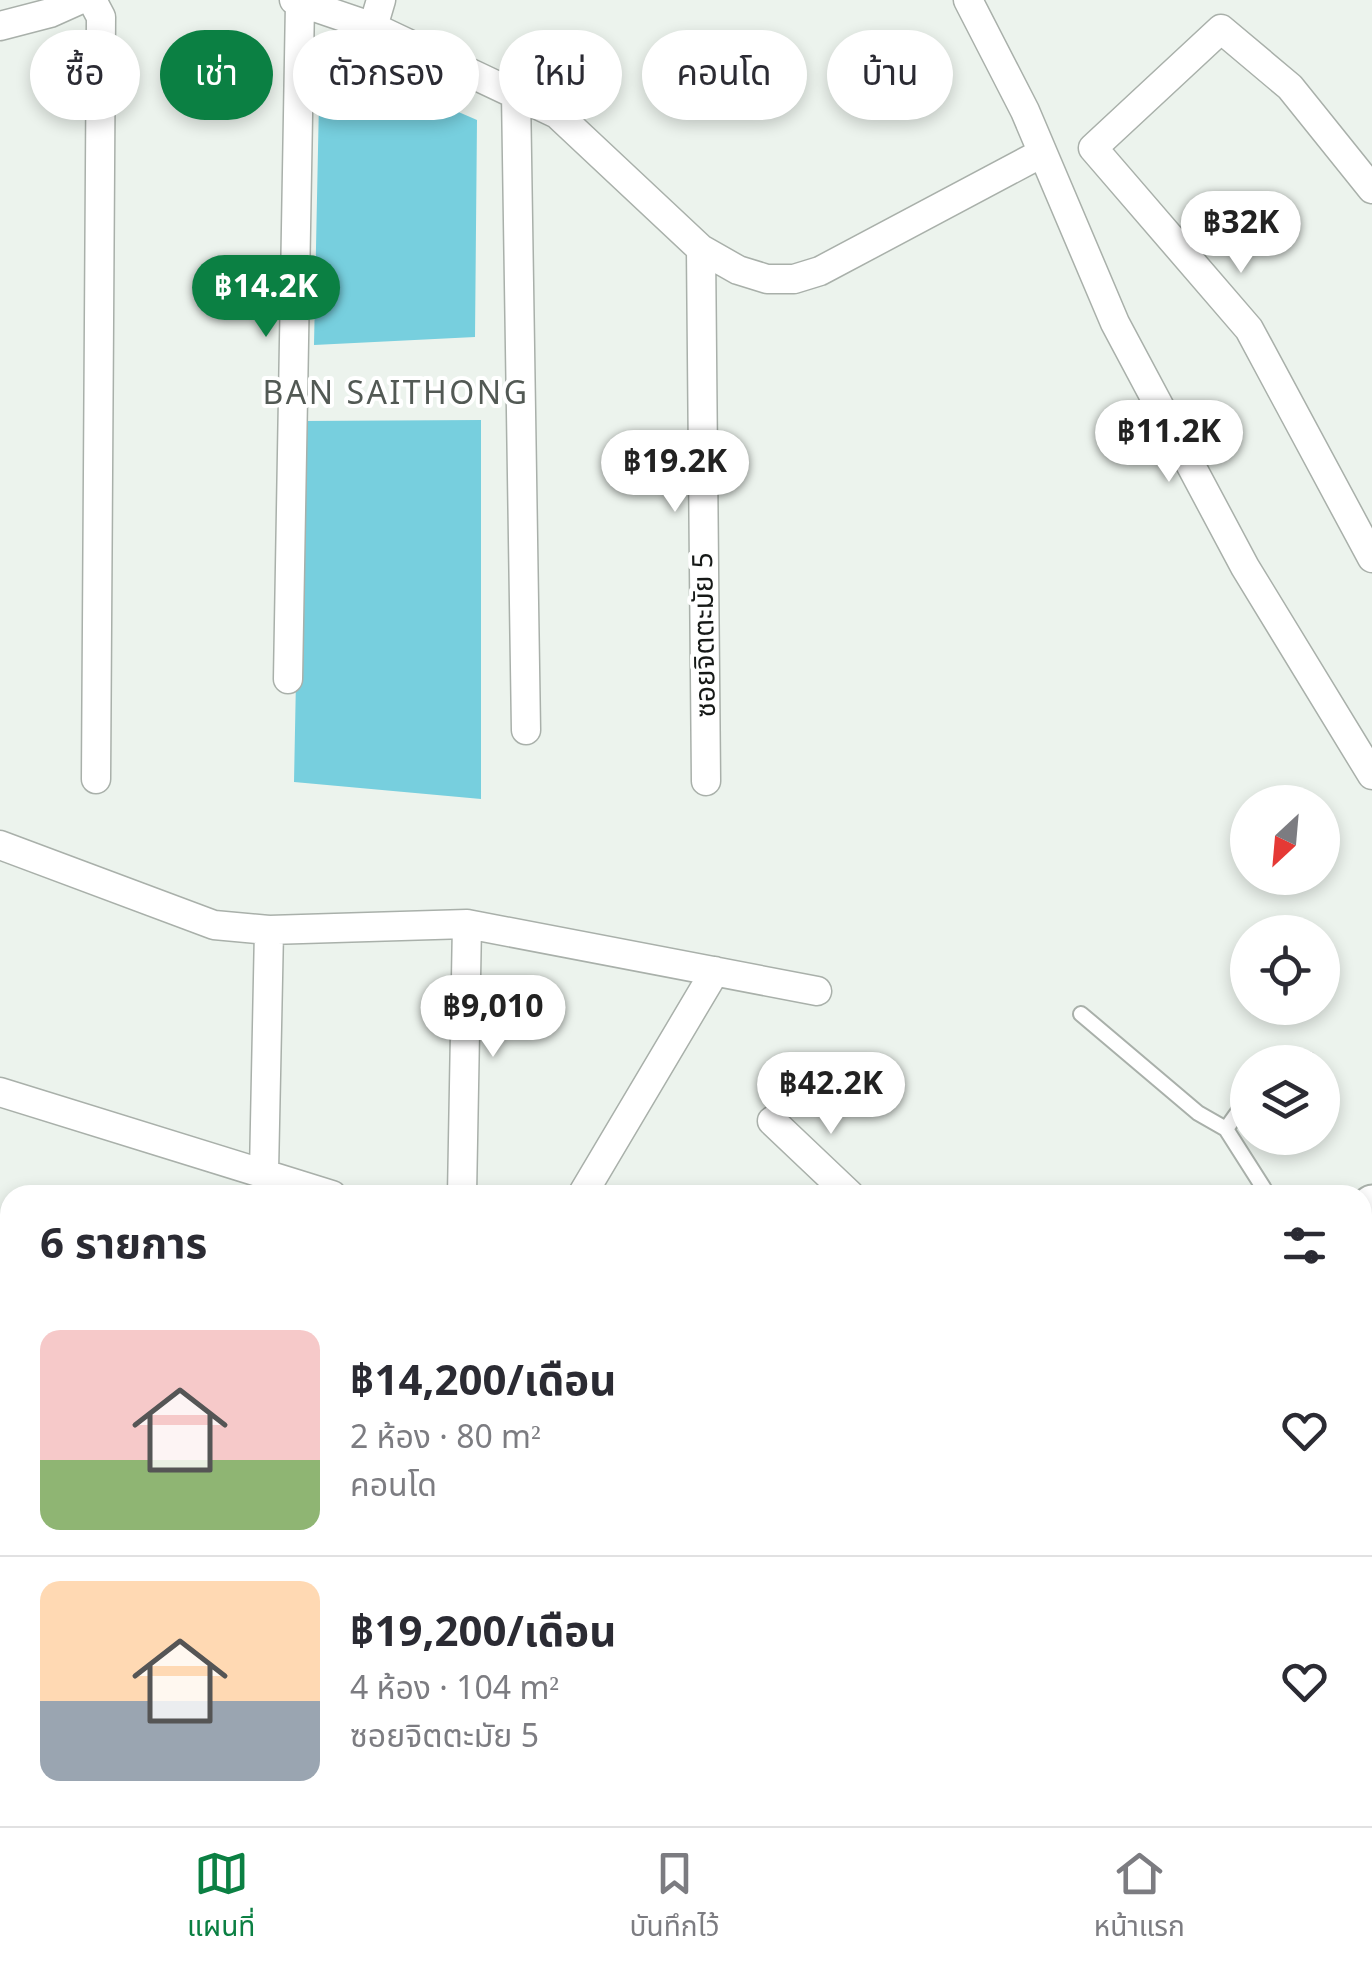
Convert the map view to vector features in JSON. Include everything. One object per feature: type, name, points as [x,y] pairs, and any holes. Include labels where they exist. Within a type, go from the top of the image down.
[{"type":"street","points":[[0,26],[50,13],[79,0]]},
{"type":"street","points":[[92,0],[101,17],[96,780]]},
{"type":"street","points":[[968,0],[983,22],[1124,340],[1245,567],[1372,775]]},
{"type":"street","points":[[288,679],[297,1],[377,14],[499,83]]},
{"type":"street","points":[[1372,189],[1290,87],[1220,29],[1093,148],[1249,329],[1372,558]]},
{"type":"street","points":[[516,120],[526,730]]},
{"type":"street","points":[[564,120],[701,249],[738,270],[767,279],[794,279],[820,271],[1042,154]]},
{"type":"street","name":"ซอยจิตตะมัย 5","points":[[701,249],[706,781]]},
{"type":"street","points":[[0,846],[214,926],[268,930],[467,924],[817,990]]},
{"type":"street","points":[[462,1185],[467,924]]},
{"type":"street","points":[[264,1172],[268,930]]},
{"type":"street","points":[[588,1185],[715,971]]},
{"type":"street","points":[[0,1092],[302,1185]]},
{"type":"street","points":[[772,1121],[839,1185]]},
{"type":"lane","points":[[1082,1014],[1198,1113],[1226,1129],[1262,1185]]},
{"type":"lane","points":[[1226,1129],[1230,1123]]},
{"type":"water","points":[[319,120],[477,120],[475,337],[314,345]]},
{"type":"water","points":[[481,420],[481,799],[294,782],[301,421]]},
{"type":"district","name":"BAN SAITHONG","points":[[396,394]]}]
